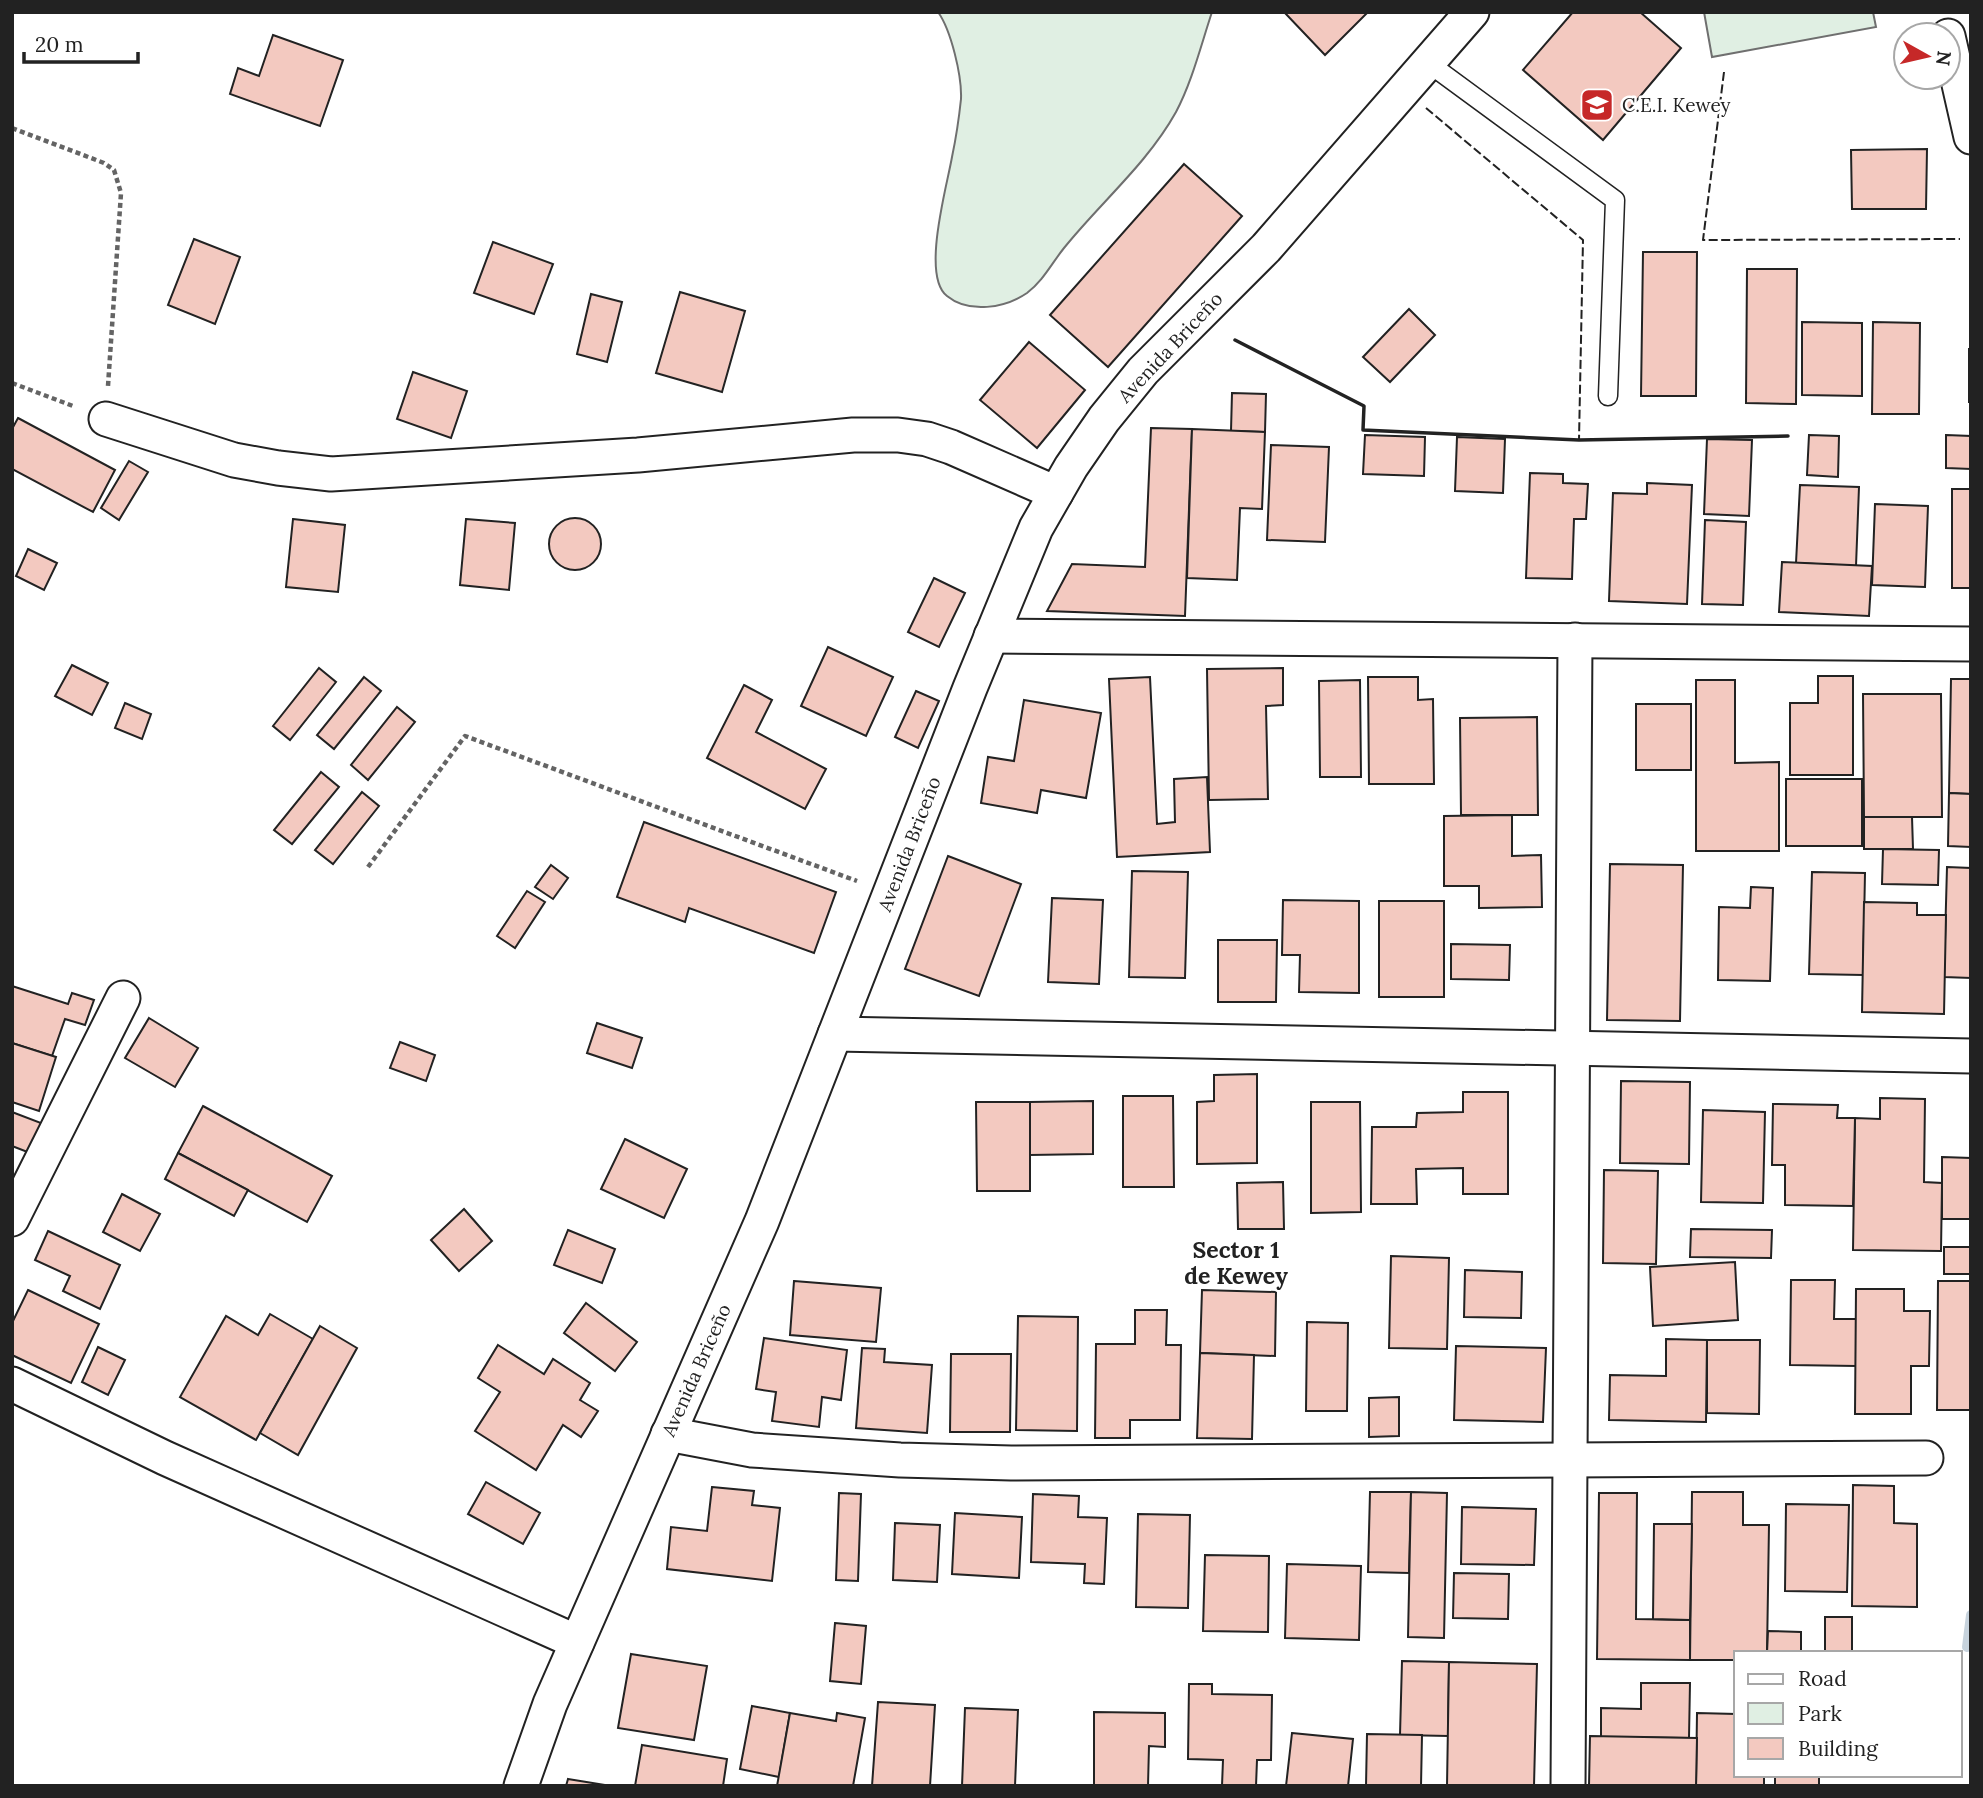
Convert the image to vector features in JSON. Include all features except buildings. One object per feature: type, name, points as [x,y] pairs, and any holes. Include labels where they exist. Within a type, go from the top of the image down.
[{"type":"street","name":"Avenida Briceño","points":[[521,1786],[550,1704],[762,1221],[991,636],[1036,528],[1104,419],[1143,371],[1266,248],[1472,12]]},
{"type":"street","points":[[1962,83],[1967,100],[1971,137]]},
{"type":"street","points":[[106,419],[234,460],[331,474],[638,455],[853,435],[898,435],[927,439],[951,447],[1056,493]]},
{"type":"street","points":[[991,636],[1971,644]]},
{"type":"street","points":[[1568,1786],[1575,640]]},
{"type":"street","points":[[12,1219],[123,998]]},
{"type":"street","points":[[835,1034],[1971,1056]]},
{"type":"street","points":[[12,1384],[165,1458],[577,1642]]},
{"type":"street","points":[[668,1434],[752,1450],[914,1460],[1039,1463],[1926,1458]]},
{"type":"lane","points":[[1427,62],[1615,200],[1608,396]]},
{"type":"path","points":[[12,128],[104,163],[114,170],[121,193],[106,419],[12,383]]},
{"type":"path","points":[[368,867],[465,737],[890,893]]},
{"type":"green space","points":[[938,12],[1212,12],[1182,100],[1151,149],[1078,231],[1038,283],[1018,298],[998,305],[976,307],[956,302],[947,296],[940,285],[936,270],[941,208],[961,99],[955,54]]},
{"type":"green space","points":[[1704,12],[1873,12],[1876,27],[1712,57]]},
{"type":"waterway","points":[[1967,1647],[1971,1615]]},
{"type":"fence","points":[[1724,72],[1703,240],[1960,239]]},
{"type":"fence","points":[[1426,108],[1583,240],[1579,440]]},
{"type":"wall","points":[[1235,340],[1364,406],[1363,430],[1579,440],[1788,436]]},
{"type":"place","name":"C.E.I. Kewey","points":[[1597,105]]},
{"type":"district","name":"Sector 1 de Kewey","points":[[1236,1262]]}]
